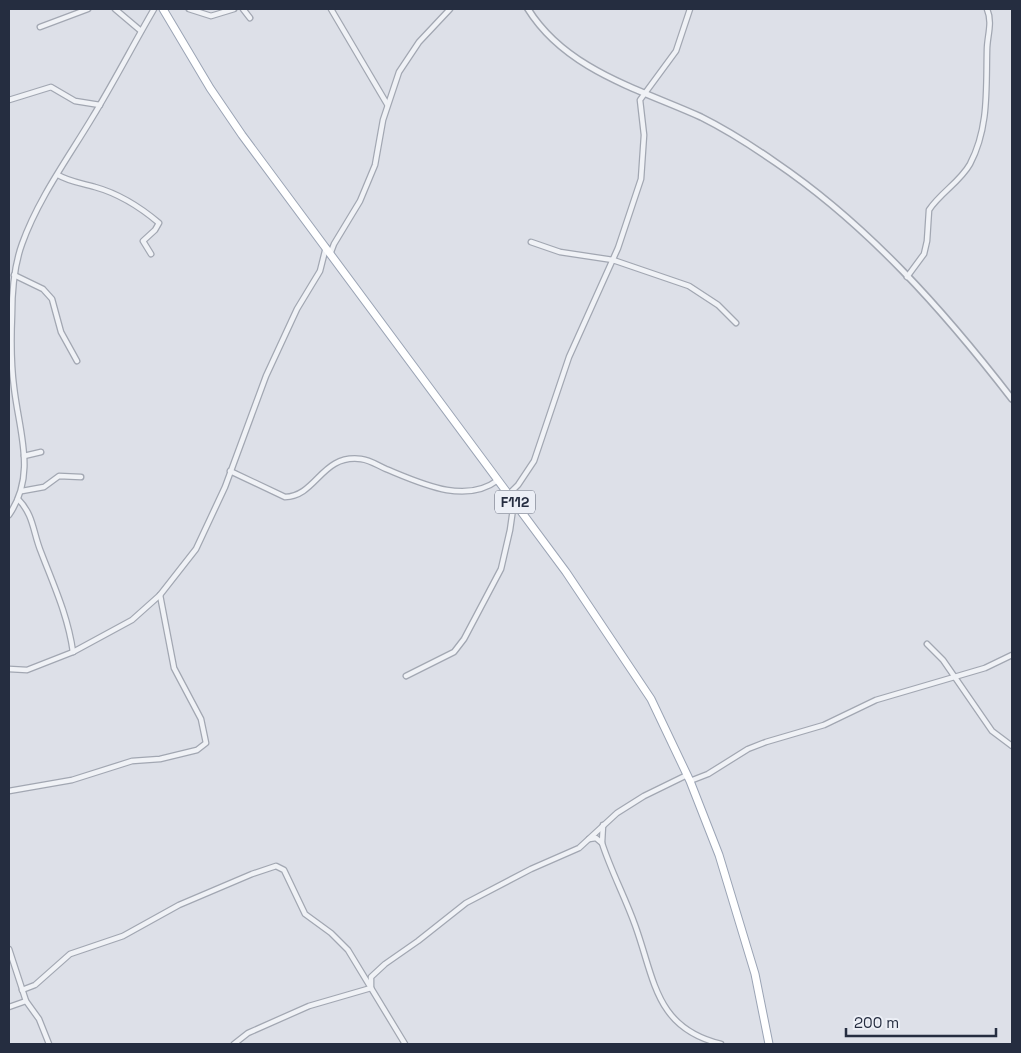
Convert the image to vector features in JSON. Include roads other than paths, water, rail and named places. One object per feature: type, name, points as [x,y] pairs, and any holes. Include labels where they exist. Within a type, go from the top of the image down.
[{"type":"main road","name":"F112","points":[[165,10],[210,88],[514,500],[617,646],[651,699],[689,778],[741,922],[756,974],[770,1044]]},
{"type":"street","points":[[40,27],[88,9]]},
{"type":"street","points":[[115,9],[141,31]]},
{"type":"street","points":[[9,515],[22,491],[24,456],[13,385],[12,315],[14,276],[21,245],[33,216],[100,105],[154,9]]},
{"type":"street","points":[[189,9],[211,16],[234,9]]},
{"type":"street","points":[[243,9],[250,18]]},
{"type":"street","points":[[331,9],[387,104]]},
{"type":"street","points":[[9,669],[27,670],[73,652],[132,620],[160,595],[196,549],[230,471],[266,376],[297,309],[320,271],[329,249],[360,201],[375,166],[387,104],[399,72],[409,55],[450,9]]},
{"type":"street","points":[[528,9],[539,26],[562,49],[597,71],[704,119],[740,138],[777,163],[850,219],[907,277],[1012,399]]},
{"type":"street","points":[[509,494],[518,485],[534,461],[571,352],[613,260],[641,179],[644,135],[639,103],[676,51],[690,9]]},
{"type":"street","points":[[907,277],[924,254],[927,241],[929,210],[970,164],[978,144],[988,94],[987,48],[990,24],[986,9]]},
{"type":"street","points":[[9,100],[51,87],[75,101],[100,105]]},
{"type":"street","points":[[58,176],[68,181],[110,192],[145,211],[159,223],[143,242],[151,254]]},
{"type":"street","points":[[531,242],[560,252],[613,260],[688,286],[718,305],[736,323]]},
{"type":"street","points":[[14,276],[43,289],[52,299],[61,332],[77,361]]},
{"type":"street","points":[[24,456],[41,452]]},
{"type":"street","points":[[230,471],[285,496],[290,496],[307,488],[334,463],[349,458],[373,462],[436,487],[459,492],[482,490],[498,480]]},
{"type":"street","points":[[22,491],[44,487],[59,476],[81,477]]},
{"type":"street","points":[[18,499],[30,514],[40,552],[64,607],[73,652]]},
{"type":"street","points":[[406,676],[454,652],[464,639],[501,568],[510,530],[514,500]]},
{"type":"street","points":[[9,791],[72,780],[132,760],[160,760],[197,750],[206,743],[200,720],[174,668],[160,595]]},
{"type":"street","points":[[928,644],[943,660],[992,731],[1012,746]]},
{"type":"street","points":[[371,988],[371,977],[384,964],[466,903],[530,869],[572,852],[590,839],[617,813],[644,796],[689,778],[708,774],[738,754],[757,745],[824,725],[876,700],[985,668],[1012,655]]},
{"type":"street","points":[[603,825],[602,843],[635,925],[658,995],[680,1026],[697,1036],[721,1044]]},
{"type":"street","points":[[590,839],[596,838],[602,843]]},
{"type":"street","points":[[22,990],[35,985],[70,954],[123,936],[179,905],[276,866],[284,870],[305,914],[331,933],[348,950],[405,1044]]},
{"type":"street","points":[[9,949],[26,1001],[39,1020],[49,1044]]},
{"type":"street","points":[[234,1044],[248,1033],[309,1006],[371,988]]},
{"type":"street","points":[[9,1007],[26,1001]]}]
